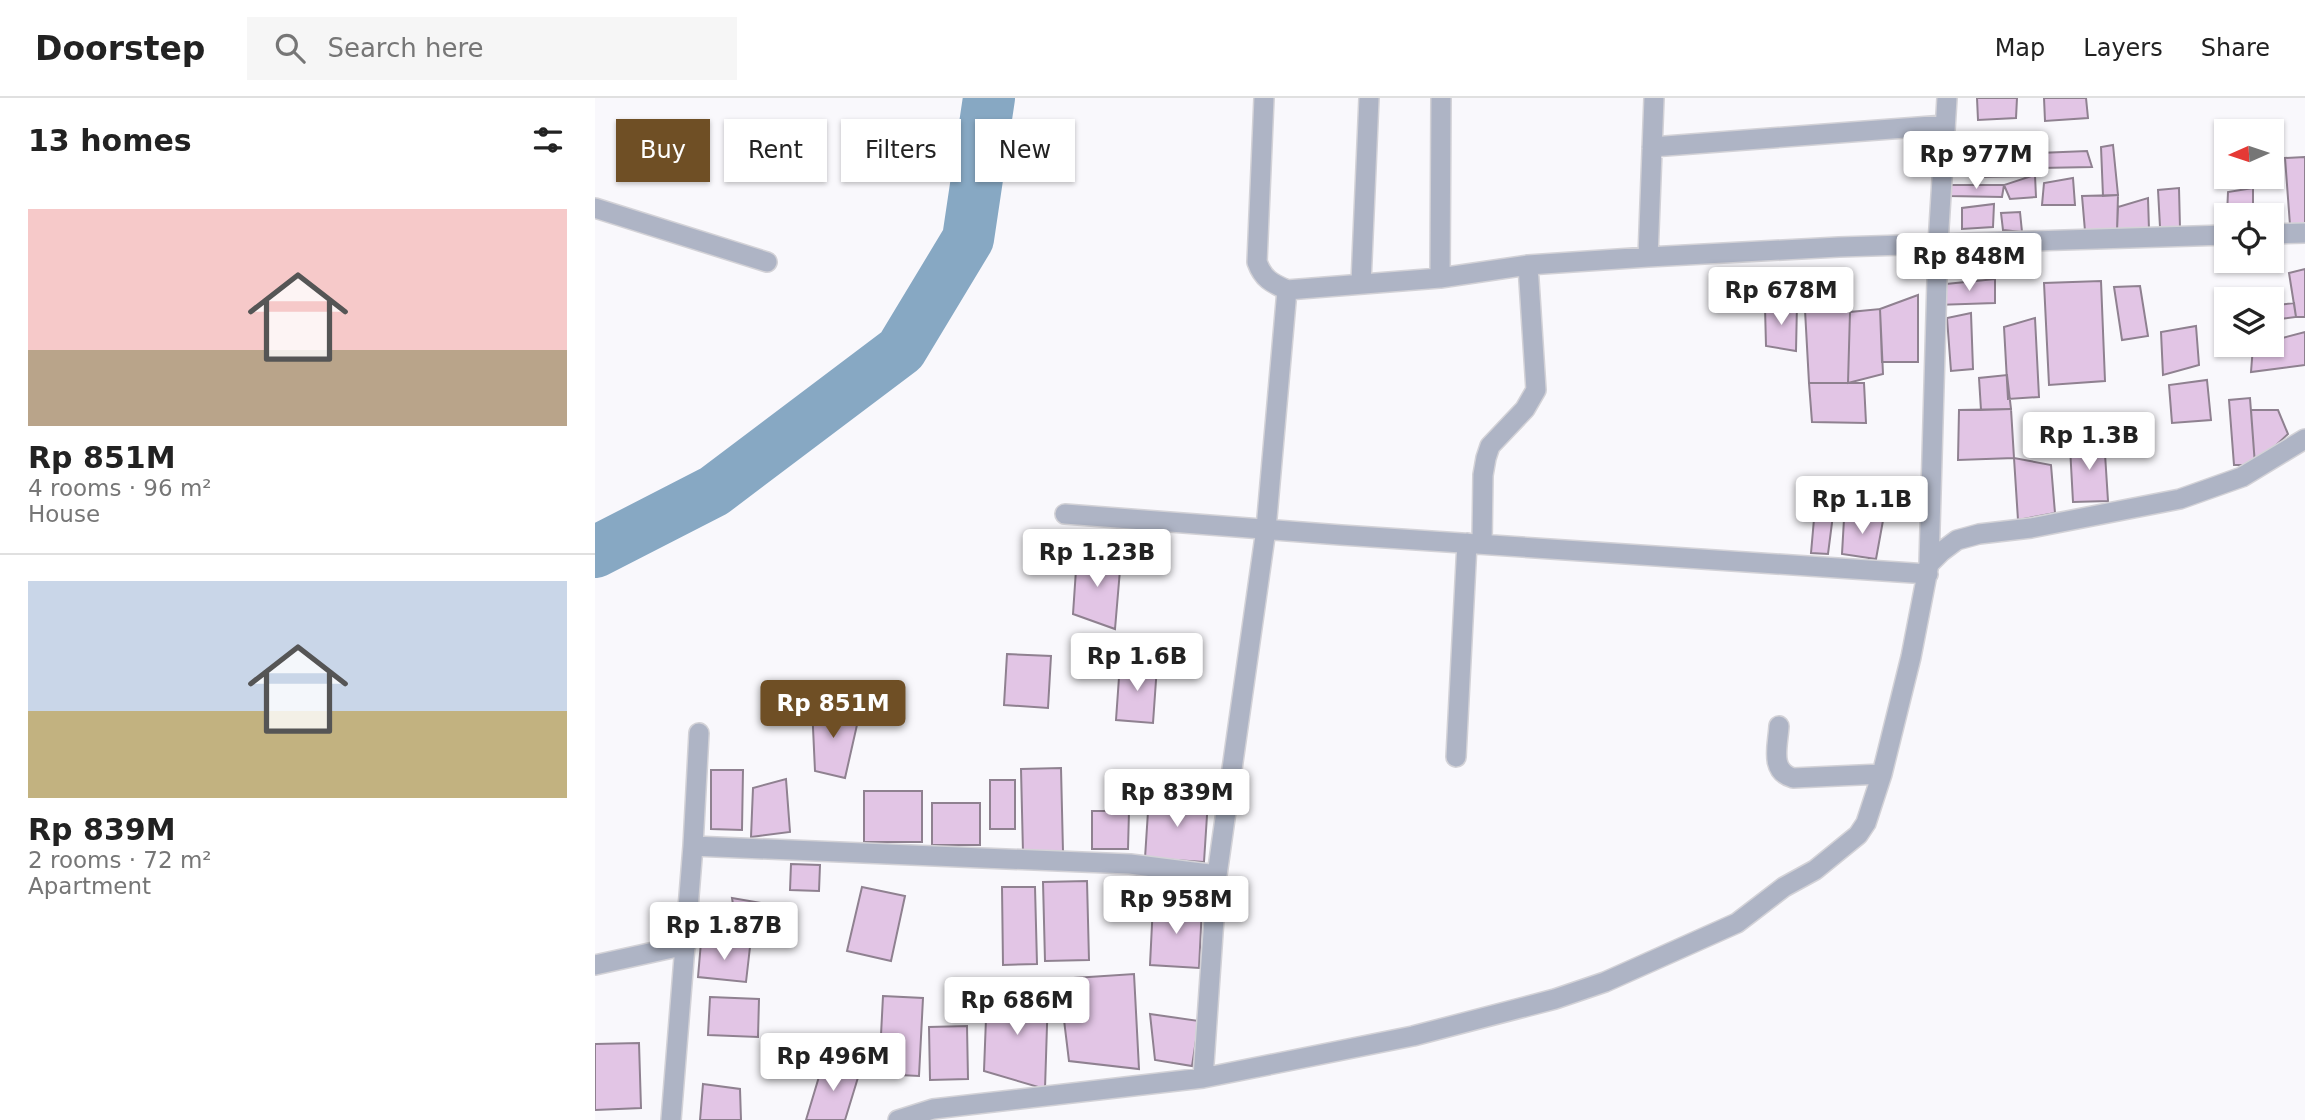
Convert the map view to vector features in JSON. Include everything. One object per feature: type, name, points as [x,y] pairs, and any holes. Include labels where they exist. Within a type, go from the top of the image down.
[{"type":"street","points":[[1264,98],[1257,262],[1261,273],[1269,282],[1287,290],[1440,278],[1528,265],[1648,257],[2214,235]]},
{"type":"street","points":[[1361,283],[1369,98]]},
{"type":"street","points":[[1440,278],[1441,98]]},
{"type":"street","points":[[1648,257],[1654,98]]},
{"type":"street","points":[[898,1120],[933,1109],[960,1105],[1203,1078],[1413,1036],[1555,999],[1605,982],[1737,923],[1784,887],[1815,870],[1859,835],[1866,823],[1882,774],[1912,657],[1929,569],[1938,244],[1947,98]]},
{"type":"street","points":[[1652,147],[1945,125]]},
{"type":"street","points":[[595,208],[767,262]]},
{"type":"street","points":[[2284,234],[2305,233]]},
{"type":"street","points":[[1456,757],[1475,543],[1486,458],[1490,446],[1525,409],[1536,390],[1528,265]]},
{"type":"street","points":[[1203,1078],[1217,875],[1266,529],[1287,290]]},
{"type":"street","points":[[1929,569],[1941,552],[1957,540],[2180,499],[2215,488],[2259,468],[2305,439]]},
{"type":"street","points":[[1065,514],[1475,543],[1929,569]]},
{"type":"street","points":[[1779,726],[1777,766],[1784,775],[1793,778],[1882,774]]},
{"type":"street","points":[[671,1120],[694,846],[699,733]]},
{"type":"street","points":[[694,846],[1130,864],[1217,875]]},
{"type":"street","points":[[595,965],[685,945]]},
{"type":"building","points":[[1977,98],[2017,98],[2016,118],[1978,120]]},
{"type":"building","points":[[2044,98],[2086,98],[2088,118],[2045,121]]},
{"type":"building","points":[[2024,141],[2027,176],[1974,177],[1971,147]]},
{"type":"building","points":[[2113,145],[2118,195],[2103,196],[2101,147]]},
{"type":"building","points":[[2087,151],[2092,167],[2040,168],[2039,153]]},
{"type":"building","points":[[2305,157],[2305,224],[2290,225],[2285,158]]},
{"type":"building","points":[[2035,175],[2036,197],[2010,199],[2004,185]]},
{"type":"building","points":[[2073,178],[2075,205],[2042,205],[2044,183]]},
{"type":"building","points":[[1949,185],[2004,185],[2002,197],[1949,196]]},
{"type":"building","points":[[2179,188],[2180,228],[2160,227],[2158,190]]},
{"type":"building","points":[[2253,189],[2253,203],[2228,203],[2228,192]]},
{"type":"building","points":[[2118,195],[2117,231],[2085,231],[2082,196]]},
{"type":"building","points":[[2148,198],[2149,230],[2117,231],[2118,207]]},
{"type":"building","points":[[1994,204],[1993,227],[1962,229],[1962,208]]},
{"type":"building","points":[[2020,212],[2022,232],[2003,230],[2001,213]]},
{"type":"building","points":[[2305,269],[2305,317],[2296,317],[2289,273]]},
{"type":"building","points":[[1995,279],[1995,303],[1936,305],[1946,284]]},
{"type":"building","points":[[2101,281],[2105,381],[2049,385],[2044,283]]},
{"type":"building","points":[[2140,286],[2148,336],[2122,340],[2114,287]]},
{"type":"building","points":[[1918,295],[1918,362],[1882,362],[1880,309]]},
{"type":"building","points":[[2294,303],[2296,317],[2284,318],[2284,304]]},
{"type":"building","points":[[1797,304],[1796,351],[1766,346],[1765,307]]},
{"type":"building","points":[[1880,309],[1883,374],[1848,383],[1850,312]]},
{"type":"building","points":[[1805,310],[1850,312],[1848,383],[1809,383]]},
{"type":"building","points":[[1971,313],[1973,369],[1951,371],[1947,318]]},
{"type":"building","points":[[2035,318],[2039,397],[2008,399],[2004,327]]},
{"type":"building","points":[[2196,326],[2199,365],[2163,375],[2161,332]]},
{"type":"building","points":[[2305,332],[2305,365],[2251,372],[2252,357],[2284,357],[2284,338]]},
{"type":"building","points":[[2007,375],[2011,409],[1981,410],[1979,378]]},
{"type":"building","points":[[2207,380],[2211,420],[2172,423],[2169,385]]},
{"type":"building","points":[[1809,383],[1864,383],[1866,423],[1812,422]]},
{"type":"building","points":[[2250,398],[2255,465],[2234,465],[2229,400]]},
{"type":"building","points":[[2011,409],[2014,458],[1958,460],[1959,410]]},
{"type":"building","points":[[2251,410],[2278,410],[2288,434],[2255,465]]},
{"type":"building","points":[[2104,438],[2108,501],[2073,502],[2070,447]]},
{"type":"building","points":[[2014,458],[2051,465],[2055,513],[2018,520]]},
{"type":"building","points":[[1833,515],[1828,554],[1811,553],[1814,519]]},
{"type":"building","points":[[1884,515],[1876,559],[1842,554],[1844,519]]},
{"type":"building","points":[[1077,555],[1121,558],[1115,629],[1073,614]]},
{"type":"building","points":[[1007,654],[1051,656],[1048,708],[1004,705]]},
{"type":"building","points":[[1120,663],[1157,666],[1153,723],[1116,720]]},
{"type":"building","points":[[812,706],[859,716],[845,778],[815,771]]},
{"type":"building","points":[[1061,768],[1063,852],[1023,853],[1021,769]]},
{"type":"building","points":[[711,770],[743,770],[742,830],[711,829]]},
{"type":"building","points":[[786,779],[790,832],[751,837],[753,788]]},
{"type":"building","points":[[990,780],[1015,780],[1015,829],[990,829]]},
{"type":"building","points":[[864,791],[922,791],[922,842],[864,842]]},
{"type":"building","points":[[1149,796],[1208,800],[1204,862],[1145,858]]},
{"type":"building","points":[[932,803],[980,803],[980,845],[932,845]]},
{"type":"building","points":[[1092,811],[1129,811],[1128,849],[1092,849]]},
{"type":"building","points":[[791,864],[820,865],[819,891],[790,890]]},
{"type":"building","points":[[1087,881],[1089,960],[1045,961],[1043,882]]},
{"type":"building","points":[[862,887],[905,896],[891,961],[847,951]]},
{"type":"building","points":[[1002,887],[1035,887],[1037,964],[1003,965]]},
{"type":"building","points":[[732,898],[795,909],[789,940],[737,931]]},
{"type":"building","points":[[1153,904],[1202,907],[1199,968],[1150,965]]},
{"type":"building","points":[[701,942],[750,947],[746,982],[698,977]]},
{"type":"building","points":[[1134,974],[1139,1069],[1069,1061],[1059,979]]},
{"type":"building","points":[[987,992],[1048,994],[1045,1089],[984,1071]]},
{"type":"building","points":[[883,996],[923,998],[919,1076],[879,1074]]},
{"type":"building","points":[[710,997],[759,999],[758,1037],[708,1035]]},
{"type":"building","points":[[1150,1014],[1199,1021],[1192,1066],[1155,1060]]},
{"type":"building","points":[[967,1026],[968,1079],[930,1080],[929,1027]]},
{"type":"building","points":[[639,1043],[641,1108],[595,1110],[595,1044]]},
{"type":"building","points":[[824,1060],[860,1071],[845,1120],[806,1120]]},
{"type":"building","points":[[703,1084],[740,1089],[741,1120],[700,1120]]},
{"type":"waterway","points":[[595,552],[714,491],[901,350],[968,239],[989,98]]}]
